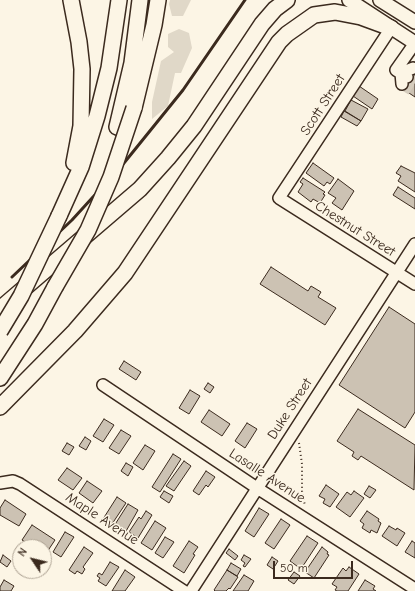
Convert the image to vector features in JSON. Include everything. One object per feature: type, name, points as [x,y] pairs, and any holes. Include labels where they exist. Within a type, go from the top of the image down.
[{"type":"highway","points":[[59,216],[76,154],[83,98],[79,42],[70,0]]},
{"type":"highway","points":[[0,331],[22,296],[81,167],[97,116],[109,68],[119,0]]},
{"type":"highway","points":[[55,287],[93,200],[118,127],[132,63],[140,0]]},
{"type":"highway","points":[[0,378],[35,324],[88,230],[111,177],[144,73],[158,0]]},
{"type":"highway","points":[[0,309],[140,189],[194,126],[262,24],[286,0]]},
{"type":"highway","points":[[0,407],[76,331],[125,273],[287,34],[314,15],[335,12],[361,16],[391,28]]},
{"type":"main road","points":[[349,0],[415,43]]},
{"type":"main road","points":[[380,0],[415,22]]},
{"type":"street","name":"Scott Street","points":[[279,198],[391,28]]},
{"type":"street","points":[[406,76],[396,70],[415,43]]},
{"type":"street","name":"Chestnut Street","points":[[279,198],[415,284]]},
{"type":"street","name":"Duke Street","points":[[191,591],[415,244]]},
{"type":"street","name":"Lasalle Avenue","points":[[103,385],[258,488],[415,589]]},
{"type":"street","name":"Maple Avenue","points":[[0,483],[13,481],[20,484],[184,591]]},
{"type":"path","points":[[298,436],[302,464],[302,491],[306,507]]},
{"type":"shaded area","points":[[170,0],[191,0],[183,16],[172,16],[169,4]]},
{"type":"shaded area","points":[[179,29],[189,33],[192,48],[181,73],[175,73],[168,106],[152,119],[152,102],[161,61],[174,52],[168,47],[168,34]]},
{"type":"building","points":[[415,66],[415,97],[400,87]]},
{"type":"building","points":[[359,86],[378,99],[372,109],[353,96]]},
{"type":"building","points":[[351,100],[368,109],[361,121],[345,111]]},
{"type":"building","points":[[344,111],[361,121],[357,126],[341,117]]},
{"type":"building","points":[[313,163],[334,178],[330,184],[327,182],[324,186],[306,173]]},
{"type":"building","points":[[401,166],[415,173],[415,192],[398,181],[401,176],[396,173]]},
{"type":"building","points":[[303,178],[325,192],[323,194],[325,195],[320,203],[313,199],[311,202],[298,192],[303,184],[300,182]]},
{"type":"building","points":[[338,179],[354,191],[342,210],[332,203],[336,198],[328,193]]},
{"type":"building","points":[[398,187],[415,198],[415,209],[393,195]]},
{"type":"building","points":[[271,267],[308,291],[311,286],[321,292],[318,297],[336,308],[325,325],[260,284]]},
{"type":"building","points":[[389,307],[415,324],[415,412],[405,428],[339,385]]},
{"type":"building","points":[[124,361],[141,372],[136,380],[119,369]]},
{"type":"building","points":[[208,383],[214,387],[210,393],[204,389]]},
{"type":"building","points":[[190,390],[200,396],[189,414],[179,408]]},
{"type":"building","points":[[358,409],[415,445],[414,490],[361,456],[358,460],[352,456],[354,452],[337,441]]},
{"type":"building","points":[[209,410],[230,424],[222,436],[201,422]]},
{"type":"building","points":[[104,419],[114,425],[103,442],[93,436]]},
{"type":"building","points":[[247,423],[257,429],[245,448],[235,441]]},
{"type":"building","points":[[121,430],[131,436],[119,454],[109,448]]},
{"type":"building","points":[[85,437],[91,441],[86,450],[79,446]]},
{"type":"building","points":[[67,443],[74,447],[69,455],[62,451]]},
{"type":"building","points":[[145,445],[155,451],[143,470],[133,463]]},
{"type":"building","points":[[173,454],[181,459],[160,492],[152,487]]},
{"type":"building","points":[[184,461],[191,466],[174,491],[166,486]]},
{"type":"building","points":[[126,463],[133,467],[128,476],[121,471]]},
{"type":"building","points":[[67,468],[82,478],[73,490],[58,480]]},
{"type":"building","points":[[206,471],[215,477],[208,487],[206,485],[199,495],[193,491]]},
{"type":"building","points":[[87,481],[102,491],[93,503],[79,493]]},
{"type":"building","points":[[326,485],[339,494],[330,507],[323,503],[325,499],[319,496]]},
{"type":"building","points":[[369,486],[376,490],[370,498],[364,494]]},
{"type":"building","points":[[164,491],[173,496],[169,503],[160,497]]},
{"type":"building","points":[[354,491],[364,498],[350,517],[336,507],[347,492],[351,495]]},
{"type":"building","points":[[117,497],[126,503],[112,524],[103,519]]},
{"type":"building","points":[[5,500],[26,514],[19,526],[0,515],[0,508]]},
{"type":"building","points":[[128,504],[138,510],[125,533],[114,526]]},
{"type":"building","points":[[259,508],[269,514],[254,537],[245,531]]},
{"type":"building","points":[[146,511],[152,515],[138,538],[129,532],[139,517],[141,519]]},
{"type":"building","points":[[367,511],[379,519],[378,521],[381,523],[377,533],[371,530],[370,533],[362,528],[364,524],[360,521]]},
{"type":"building","points":[[281,519],[290,525],[274,549],[265,543]]},
{"type":"building","points":[[155,521],[166,528],[152,550],[141,543]]},
{"type":"building","points":[[32,525],[55,540],[52,544],[52,539],[23,539]]},
{"type":"building","points":[[389,526],[396,530],[397,528],[405,533],[397,546],[382,536]]},
{"type":"building","points":[[65,532],[74,537],[61,557],[53,552]]},
{"type":"building","points":[[307,536],[318,543],[301,569],[290,561]]},
{"type":"building","points":[[165,537],[174,542],[163,558],[155,553]]},
{"type":"building","points":[[189,541],[198,547],[184,573],[173,566]]},
{"type":"building","points":[[412,541],[415,543],[415,558],[405,552]]},
{"type":"building","points":[[84,547],[93,553],[83,567],[85,569],[82,574],[77,571],[75,574],[69,570]]},
{"type":"building","points":[[322,547],[328,552],[327,554],[329,555],[314,578],[305,572]]},
{"type":"building","points":[[229,549],[238,556],[235,560],[226,553]]},
{"type":"building","points":[[3,555],[11,561],[7,567],[0,562]]},
{"type":"building","points":[[244,555],[251,559],[245,567],[243,566],[245,563],[241,560]]},
{"type":"building","points":[[272,557],[278,561],[273,569],[267,565]]},
{"type":"building","points":[[110,562],[119,567],[106,586],[98,581],[100,578],[97,576],[99,573],[102,575]]},
{"type":"building","points":[[231,563],[241,569],[237,576],[227,570]]},
{"type":"building","points":[[349,567],[359,574],[348,591],[335,590],[337,587],[332,584],[343,568],[346,571]]},
{"type":"building","points":[[125,570],[135,577],[125,591],[112,591]]},
{"type":"building","points":[[227,570],[238,577],[230,589],[229,588],[226,591],[215,591],[214,590]]},
{"type":"building","points":[[294,572],[300,576],[294,584],[288,580]]},
{"type":"building","points":[[244,575],[254,581],[248,591],[233,591]]},
{"type":"building","points":[[4,580],[14,586],[11,591],[0,591],[0,587]]},
{"type":"building","points":[[365,580],[375,586],[373,589],[376,591],[358,591]]},
{"type":"tunnel","points":[[407,77],[415,83]]},
{"type":"tunnel","points":[[402,84],[415,92]]},
{"type":"railway","points":[[12,277],[72,220],[124,163],[183,90],[245,0]]}]
